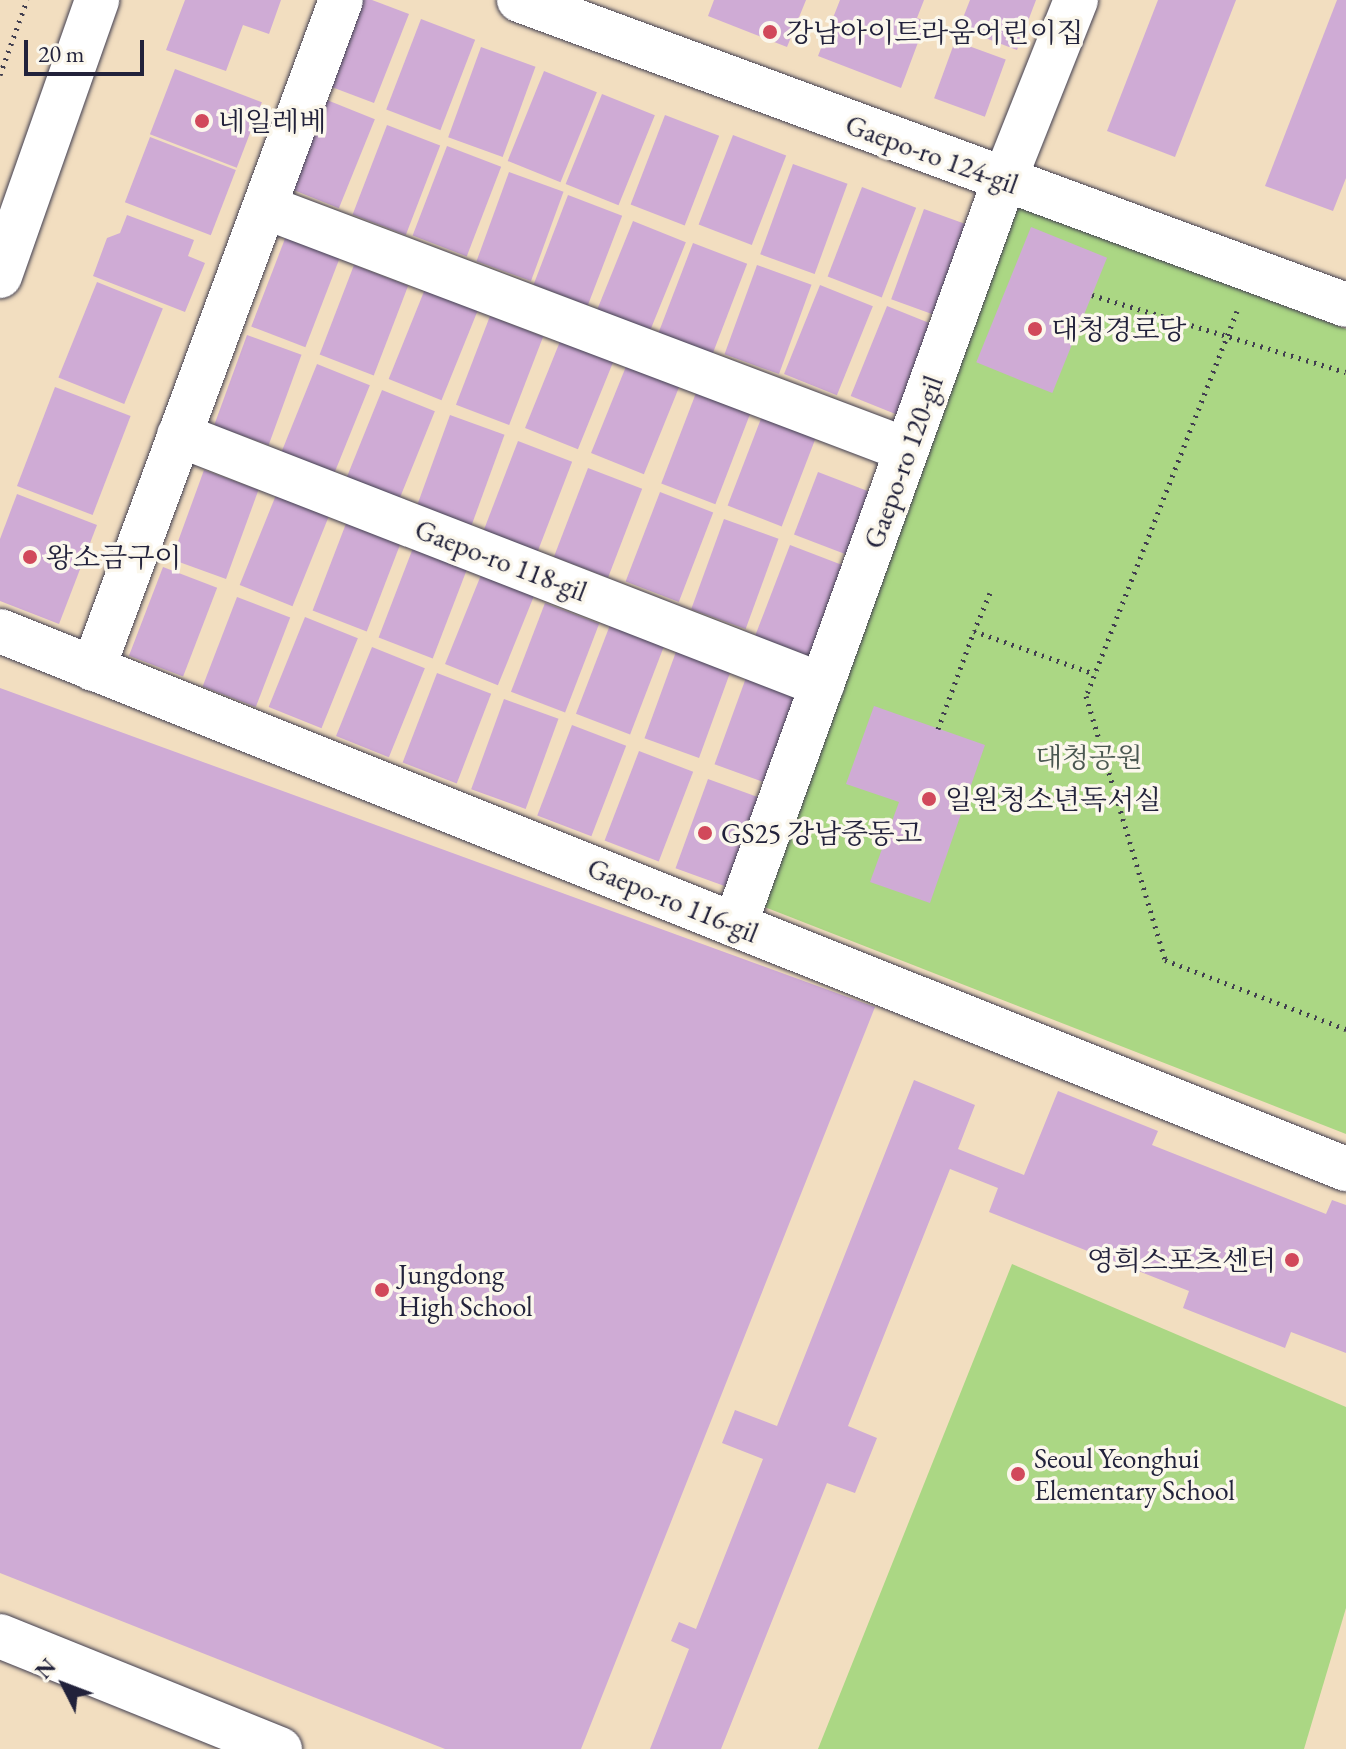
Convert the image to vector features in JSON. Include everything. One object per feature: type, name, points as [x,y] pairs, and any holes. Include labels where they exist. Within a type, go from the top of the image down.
[{"type":"street","points":[[0,276],[97,0]]},
{"type":"street","points":[[93,669],[341,0]]},
{"type":"street","name":"Gaepo-ro 124-gil","points":[[519,0],[1346,305]]},
{"type":"street","name":"Gaepo-ro 120-gil","points":[[735,925],[1004,181],[1076,0]]},
{"type":"street","points":[[265,207],[907,450]]},
{"type":"street","name":"Gaepo-ro 118-gil","points":[[179,435],[822,685]]},
{"type":"street","name":"Gaepo-ro 116-gil","points":[[0,631],[1346,1169]]},
{"type":"street","points":[[0,1636],[280,1749]]},
{"type":"path","points":[[0,75],[27,0]]},
{"type":"path","points":[[1092,295],[1346,372]]},
{"type":"path","points":[[1242,297],[1086,696],[1165,960],[1346,1029]]},
{"type":"path","points":[[938,729],[990,593]]},
{"type":"path","points":[[974,631],[1095,674]]},
{"type":"green space","name":"대청공원","points":[[1016,205],[1346,329],[1346,1134],[762,906]]},
{"type":"green space","points":[[1012,1264],[1346,1407],[1346,1608],[1304,1749],[818,1749]]},
{"type":"building","points":[[185,0],[281,0],[269,34],[243,25],[226,71],[166,50]]},
{"type":"building","points":[[353,0],[372,0],[409,14],[374,103],[321,83]]},
{"type":"building","name":"강남아이트라움어린이집","points":[[714,0],[806,0],[787,47],[708,16]]},
{"type":"building","points":[[840,0],[924,0],[917,18],[926,21],[901,88],[818,56]]},
{"type":"building","points":[[970,0],[1036,0],[1017,50],[959,28]]},
{"type":"building","points":[[1158,0],[1236,0],[1175,157],[1107,131]]},
{"type":"building","points":[[1337,0],[1346,0],[1346,178],[1333,211],[1265,186]]},
{"type":"building","points":[[421,19],[475,40],[440,130],[386,110]]},
{"type":"building","points":[[955,41],[1006,59],[985,117],[934,98]]},
{"type":"building","points":[[481,47],[536,67],[503,157],[448,137]]},
{"type":"building","points":[[175,69],[262,102],[237,168],[150,134]]},
{"type":"building","points":[[544,71],[597,92],[561,182],[508,161]]},
{"type":"building","points":[[602,94],[655,115],[619,205],[566,184]]},
{"type":"building","points":[[322,98],[375,119],[339,208],[286,187]]},
{"type":"building","points":[[665,115],[719,136],[685,225],[631,205]]},
{"type":"building","points":[[387,125],[440,145],[406,235],[353,215]]},
{"type":"building","points":[[733,135],[786,155],[752,245],[699,225]]},
{"type":"building","points":[[150,137],[236,170],[211,235],[125,202]]},
{"type":"building","points":[[447,146],[501,167],[467,256],[413,236]]},
{"type":"building","points":[[793,164],[848,184],[815,274],[760,254]]},
{"type":"building","points":[[509,172],[564,192],[531,281],[477,261]]},
{"type":"building","points":[[862,187],[916,208],[882,297],[828,277]]},
{"type":"building","points":[[568,195],[622,216],[588,305],[534,285]]},
{"type":"building","points":[[924,209],[979,229],[946,319],[891,299]]},
{"type":"building","points":[[127,215],[194,240],[188,256],[205,263],[185,312],[93,276],[107,238],[120,233]]},
{"type":"building","points":[[633,221],[686,242],[650,331],[597,310]]},
{"type":"building","name":"대청경로당","points":[[1031,227],[1107,258],[1052,393],[976,362]]},
{"type":"building","points":[[286,236],[340,257],[305,347],[251,327]]},
{"type":"building","points":[[693,243],[747,264],[713,353],[659,333]]},
{"type":"building","points":[[354,265],[408,286],[374,375],[320,355]]},
{"type":"building","points":[[757,265],[812,285],[779,374],[725,354]]},
{"type":"building","points":[[97,282],[163,309],[124,404],[58,377]]},
{"type":"building","points":[[820,285],[873,306],[837,395],[784,374]]},
{"type":"building","points":[[425,289],[478,310],[442,400],[389,379]]},
{"type":"building","points":[[887,306],[940,327],[904,417],[851,396]]},
{"type":"building","points":[[490,316],[543,336],[509,425],[456,405]]},
{"type":"building","points":[[247,335],[302,355],[269,445],[214,425]]},
{"type":"building","points":[[561,339],[614,360],[578,449],[525,428]]},
{"type":"building","points":[[317,364],[370,385],[334,475],[281,454]]},
{"type":"building","points":[[627,364],[680,385],[644,474],[591,453]]},
{"type":"building","points":[[55,387],[131,416],[93,515],[17,486]]},
{"type":"building","points":[[382,390],[435,411],[399,501],[346,480]]},
{"type":"building","points":[[696,393],[750,414],[715,504],[661,484]]},
{"type":"building","points":[[450,415],[505,435],[472,525],[417,505]]},
{"type":"building","points":[[762,416],[816,437],[782,526],[728,506]]},
{"type":"building","points":[[518,441],[572,462],[537,552],[483,532]]},
{"type":"building","points":[[588,468],[642,489],[608,577],[554,557]]},
{"type":"building","points":[[204,470],[259,490],[226,579],[172,559]]},
{"type":"building","points":[[818,472],[870,492],[846,555],[794,535]]},
{"type":"building","points":[[660,492],[713,512],[679,602],[626,582]]},
{"type":"building","points":[[17,494],[97,525],[59,624],[0,601],[0,539]]},
{"type":"building","points":[[276,495],[329,516],[293,606],[240,585]]},
{"type":"building","points":[[724,519],[779,539],[746,629],[691,609]]},
{"type":"building","points":[[347,521],[401,542],[367,631],[313,611]]},
{"type":"building","points":[[790,545],[844,566],[809,656],[755,636]]},
{"type":"building","points":[[413,548],[467,569],[433,658],[379,638]]},
{"type":"building","points":[[163,567],[217,588],[183,676],[129,656]]},
{"type":"building","points":[[481,575],[534,596],[498,685],[445,664]]},
{"type":"building","points":[[237,597],[290,617],[256,707],[203,687]]},
{"type":"building","points":[[545,603],[599,624],[565,712],[511,692]]},
{"type":"building","points":[[305,617],[358,638],[322,728],[269,707]]},
{"type":"building","points":[[610,625],[664,646],[630,734],[576,714]]},
{"type":"building","points":[[372,647],[425,668],[389,757],[336,736]]},
{"type":"building","points":[[677,649],[732,669],[699,758],[645,738]]},
{"type":"building","points":[[437,673],[491,694],[457,783],[403,763]]},
{"type":"building","points":[[747,675],[802,695],[769,784],[715,764]]},
{"type":"building","name":"Jungdong High School","points":[[0,688],[875,1007],[581,1749],[445,1749],[0,1573]]},
{"type":"building","points":[[504,699],[559,719],[526,809],[471,789]]},
{"type":"building","points":[[874,706],[985,745],[930,903],[870,882],[899,802],[846,784]]},
{"type":"building","points":[[572,725],[626,746],[591,836],[537,816]]},
{"type":"building","points":[[639,751],[693,772],[659,861],[605,841]]},
{"type":"building","points":[[708,779],[763,799],[730,888],[676,868]]},
{"type":"building","points":[[914,1080],[975,1105],[958,1149],[1024,1175],[1058,1091],[1158,1131],[1152,1145],[1326,1214],[1332,1200],[1346,1205],[1346,1353],[1291,1332],[1285,1348],[1183,1308],[1189,1291],[989,1212],[998,1188],[950,1169],[848,1426],[877,1438],[855,1493],[827,1483],[721,1749],[650,1749],[689,1649],[671,1641],[679,1622],[696,1629],[763,1459],[722,1443],[735,1410],[777,1426]]},
{"type":"place","name":"강남아이트라움어린이집","points":[[770,32]]},
{"type":"place","name":"네일레베","points":[[202,121]]},
{"type":"place","name":"대청경로당","points":[[1035,329]]},
{"type":"place","name":"왕소금구이","points":[[30,557]]},
{"type":"place","name":"일원청소년독서실","points":[[929,799]]},
{"type":"place","name":"GS25 강남중동고","points":[[705,833]]},
{"type":"place","name":"영희스포츠센터","points":[[1292,1260]]},
{"type":"place","name":"Jungdong High School","points":[[382,1290]]},
{"type":"place","name":"Seoul Yeonghui Elementary School","points":[[1018,1474]]}]
